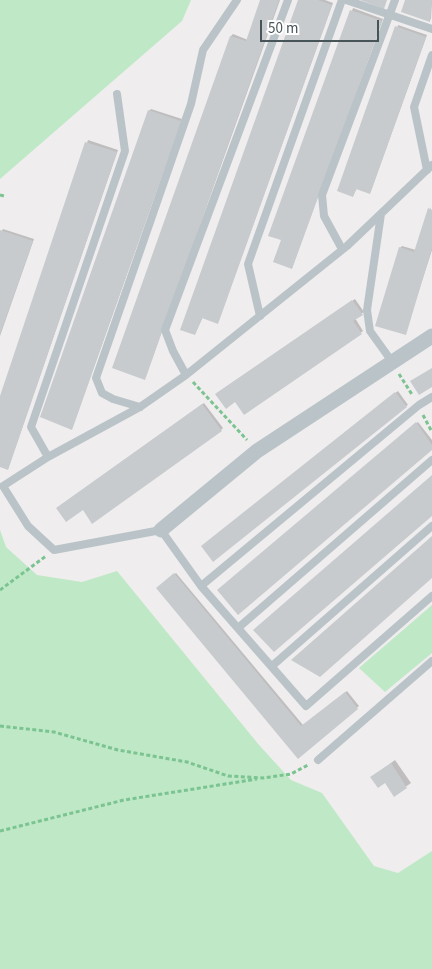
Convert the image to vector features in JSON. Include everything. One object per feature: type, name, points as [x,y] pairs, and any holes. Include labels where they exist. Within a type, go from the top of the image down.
[{"type":"street","points":[[162,530],[257,451],[432,336]]},
{"type":"lane","points":[[140,407],[113,399],[102,393],[96,378],[192,104],[203,50],[237,0]]},
{"type":"lane","points":[[186,375],[173,351],[165,330],[288,0]]},
{"type":"lane","points":[[260,316],[248,264],[344,0],[432,29]]},
{"type":"lane","points":[[342,249],[324,216],[322,195],[395,0]]},
{"type":"lane","points":[[432,55],[414,107],[429,168],[342,249],[186,375],[140,407],[48,457],[3,486],[28,526],[54,550],[162,530],[202,586],[306,706],[432,596]]},
{"type":"lane","points":[[48,457],[31,427],[125,151],[117,94]]},
{"type":"lane","points":[[381,214],[367,310],[370,331],[392,363]]},
{"type":"lane","points":[[202,586],[419,405],[432,397]]},
{"type":"lane","points":[[238,628],[432,460]]},
{"type":"lane","points":[[272,666],[432,526]]},
{"type":"lane","points":[[318,760],[432,661]]},
{"type":"path","points":[[186,375],[257,451]]},
{"type":"path","points":[[0,590],[54,550]]},
{"type":"path","points":[[0,726],[54,732],[118,750],[187,762],[228,776],[262,778]]},
{"type":"path","points":[[0,832],[124,800],[291,774],[318,760]]},
{"type":"green space","points":[[0,0],[191,0],[182,21],[0,179]]},
{"type":"green space","points":[[0,530],[6,547],[37,575],[82,582],[117,571],[259,745],[291,780],[322,793],[374,866],[398,873],[432,851],[432,969],[0,969]]},
{"type":"green space","points":[[432,605],[432,653],[385,692],[359,668]]},
{"type":"building","points":[[260,0],[279,0],[145,380],[112,368],[230,36],[246,41]]},
{"type":"building","points":[[298,0],[318,0],[332,5],[218,324],[202,318],[195,335],[180,330]]},
{"type":"building","points":[[360,0],[387,0],[384,9]]},
{"type":"building","points":[[405,0],[432,0],[430,22],[401,12]]},
{"type":"building","points":[[350,10],[382,21],[292,269],[273,262],[281,240],[268,236]]},
{"type":"building","points":[[395,26],[426,37],[370,194],[356,189],[353,197],[337,191]]},
{"type":"building","points":[[148,110],[181,121],[72,430],[40,417]]},
{"type":"building","points":[[85,142],[117,152],[8,470],[0,467],[0,396]]},
{"type":"building","points":[[428,208],[432,210],[432,248],[406,335],[375,326],[399,247],[414,252]]},
{"type":"building","points":[[0,230],[33,241],[0,334]]},
{"type":"building","points":[[352,300],[363,315],[353,321],[362,334],[244,415],[235,402],[226,409],[215,394]]},
{"type":"building","points":[[432,368],[432,387],[419,395],[410,381]]},
{"type":"building","points":[[395,392],[407,407],[213,562],[201,546]]},
{"type":"building","points":[[202,404],[222,431],[92,524],[83,510],[66,522],[56,508]]},
{"type":"building","points":[[416,422],[432,445],[432,450],[238,615],[217,590]]},
{"type":"building","points":[[432,475],[432,516],[274,652],[253,630]]},
{"type":"building","points":[[432,536],[432,578],[320,677],[291,660]]},
{"type":"building","points":[[174,573],[301,726],[345,692],[358,709],[298,759],[156,588]]},
{"type":"building","points":[[391,763],[407,788],[394,797],[385,783],[378,788],[370,777]]}]
